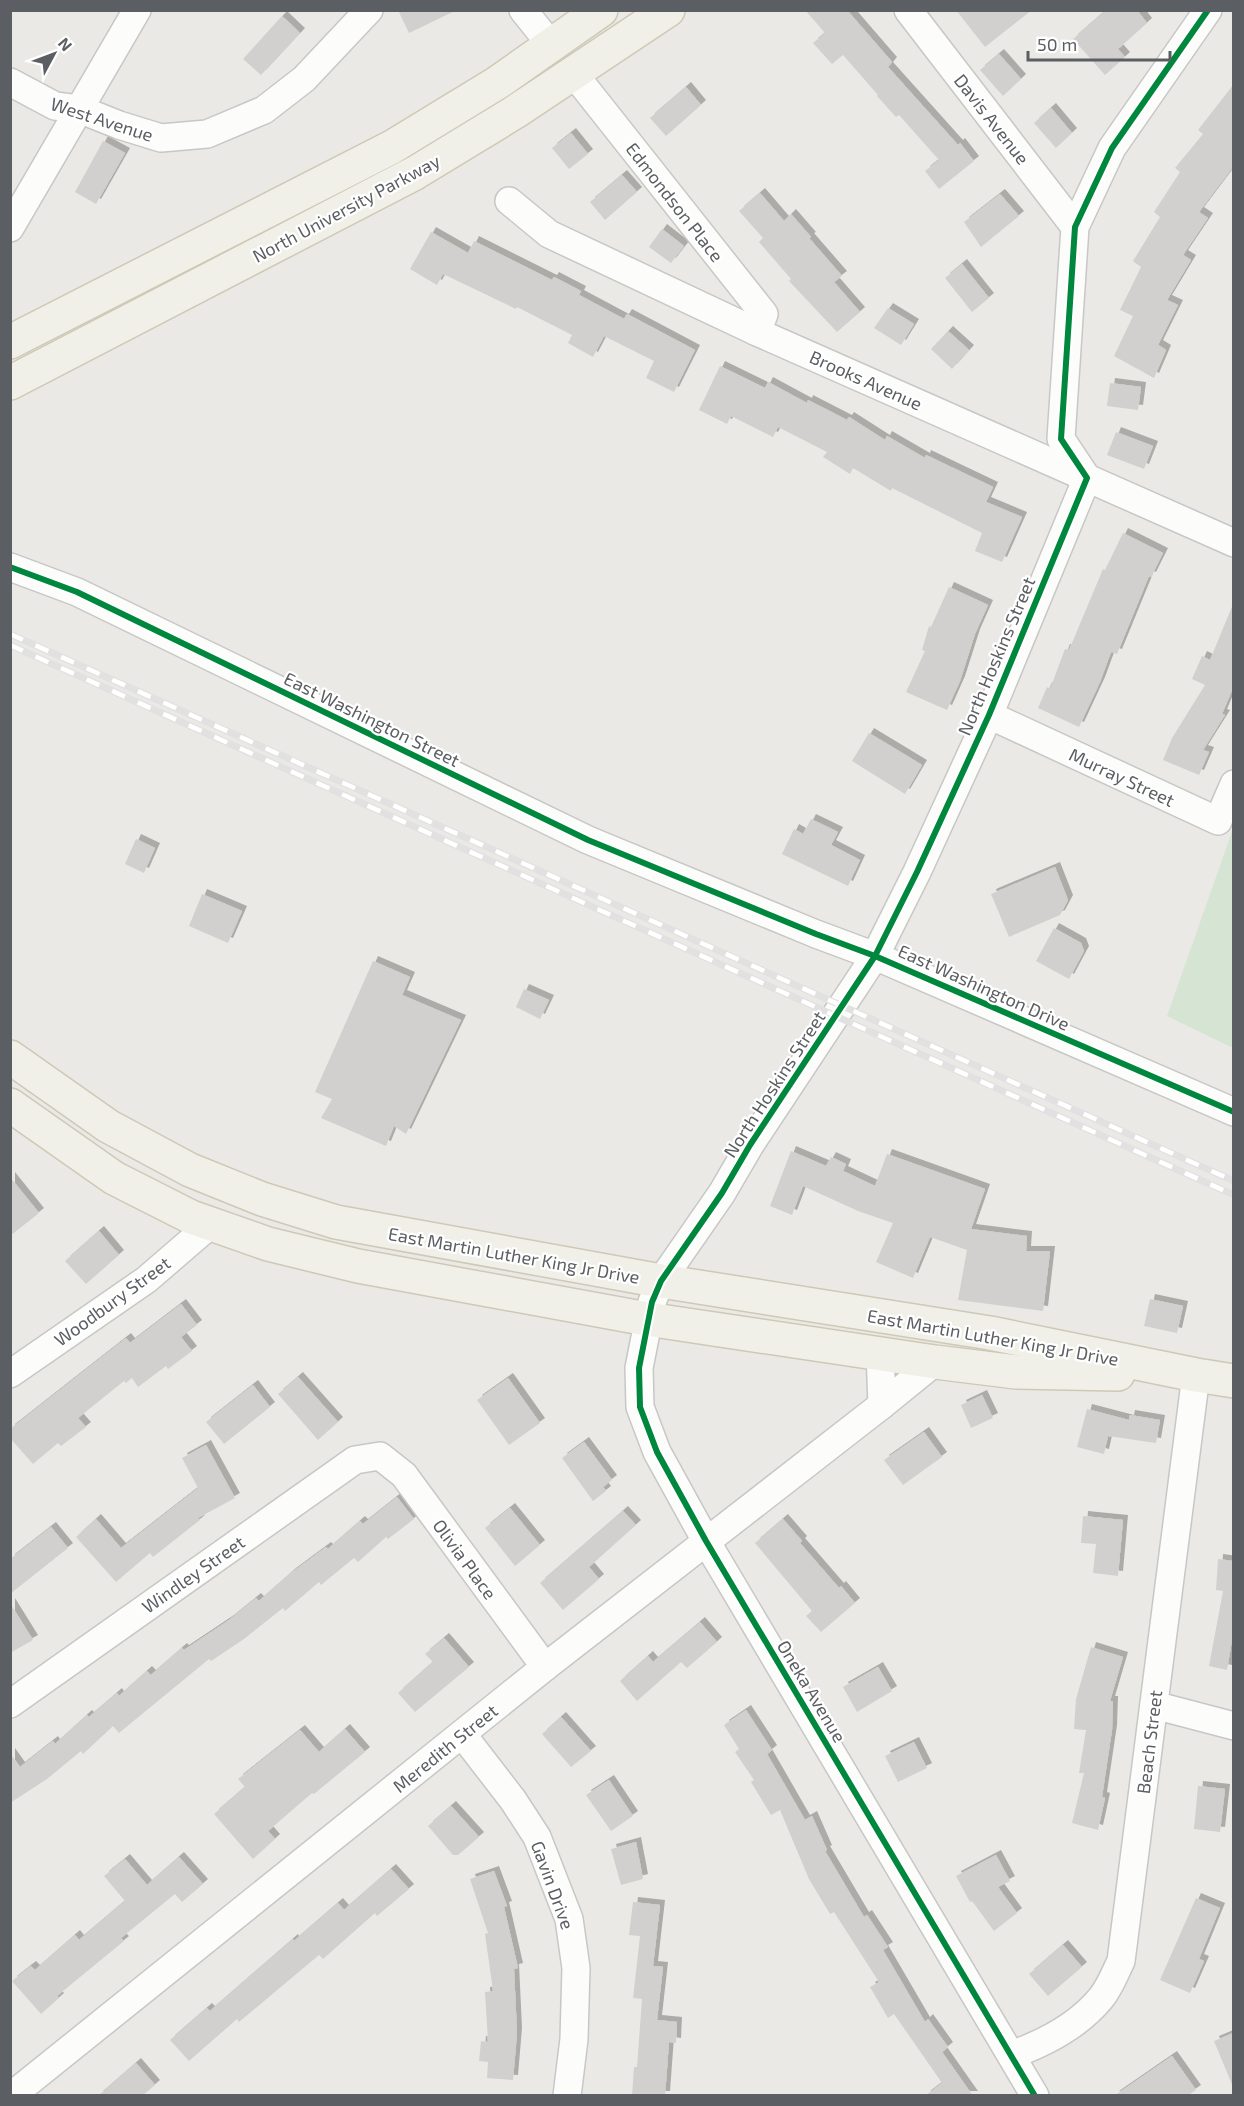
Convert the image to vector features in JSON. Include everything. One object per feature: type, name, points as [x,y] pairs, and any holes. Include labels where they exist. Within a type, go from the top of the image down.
[{"type":"main road","name":"North University Parkway","points":[[10,342],[392,147],[497,83],[601,10]]},
{"type":"main road","name":"North University Parkway","points":[[10,382],[405,179],[515,112],[668,10]]},
{"type":"main road","name":"East Martin Luther King Jr Drive","points":[[10,1057],[108,1126],[190,1170],[262,1199],[336,1222],[661,1281],[990,1333],[1233,1381]]},
{"type":"main road","name":"East Martin Luther King Jr Drive","points":[[10,1105],[114,1178],[191,1217],[268,1244],[358,1266],[647,1319],[935,1362],[1016,1372],[1196,1375]]},
{"type":"street","points":[[10,228],[137,10]]},
{"type":"street","points":[[524,10],[551,45]]},
{"type":"street","name":"Davis Avenue","points":[[908,10],[1075,227]]},
{"type":"street","points":[[1087,478],[1061,439],[1075,227],[1112,148],[1208,10]]},
{"type":"street","name":"West Avenue","points":[[10,82],[55,106],[78,109],[161,138],[207,134],[264,110],[304,78],[353,16]]},
{"type":"street","name":"Edmondson Place","points":[[574,74],[764,314],[757,332]]},
{"type":"street","name":"Brooks Avenue","points":[[509,201],[549,234],[757,332],[1233,543]]},
{"type":"street","name":"North Hoskins Street","points":[[661,1281],[722,1193],[750,1145],[875,956],[917,872],[989,715],[1087,478]]},
{"type":"street","name":"East Washington Street","points":[[10,567],[77,592],[588,840],[721,895]]},
{"type":"street","name":"Murray Street","points":[[989,715],[1218,821],[1233,784]]},
{"type":"street","name":"East Washington Drive","points":[[721,895],[875,956],[1233,1112]]},
{"type":"street","name":"Woodbury Street","points":[[10,1374],[146,1280],[211,1224]]},
{"type":"street","name":"Oneka Avenue","points":[[661,1281],[647,1319],[639,1368],[640,1407],[657,1452],[706,1541],[1035,2096]]},
{"type":"street","points":[[880,1352],[882,1405]]},
{"type":"street","name":"Meredith Street","points":[[11,2096],[545,1667],[935,1362]]},
{"type":"street","name":"Beach Street","points":[[1011,2055],[1038,2046],[1062,2032],[1081,2017],[1101,1998],[1121,1960],[1196,1375]]},
{"type":"street","name":"Olivia Place","points":[[380,1456],[404,1475],[545,1667]]},
{"type":"street","name":"Windley Street","points":[[10,1704],[354,1460],[380,1456]]},
{"type":"street","points":[[1154,1705],[1233,1726]]},
{"type":"street","name":"Gavin Drive","points":[[462,1734],[513,1800],[537,1837],[569,1919],[576,1968],[574,2039],[567,2096]]},
{"type":"green space","points":[[1233,829],[1234,1048],[1167,1016]]},
{"type":"building","points":[[398,10],[457,10],[409,33]]},
{"type":"building","points":[[805,10],[847,10],[892,62],[888,67],[958,145],[960,143],[974,161],[939,189],[925,171],[939,160],[899,115],[896,117],[843,55],[832,64],[813,43],[825,33]]},
{"type":"building","points":[[956,10],[1032,10],[985,47]]},
{"type":"building","points":[[1106,10],[1137,10],[1147,23],[1118,49],[1125,57],[1105,75],[1073,39]]},
{"type":"building","points":[[282,16],[300,33],[261,75],[243,59]]},
{"type":"building","points":[[999,54],[1021,79],[1003,96],[980,70]]},
{"type":"building","points":[[1233,85],[1233,167],[1199,212],[1208,218],[1183,255],[1191,260],[1167,300],[1178,305],[1158,345],[1166,350],[1154,378],[1114,356],[1133,316],[1120,310],[1141,267],[1133,261],[1160,217],[1154,212],[1180,172],[1175,168],[1203,134],[1198,130]]},
{"type":"building","points":[[686,87],[701,105],[666,136],[650,118]]},
{"type":"building","points":[[1051,108],[1072,133],[1056,148],[1034,123]]},
{"type":"building","points":[[571,133],[588,154],[569,169],[552,148]]},
{"type":"building","points":[[103,141],[125,153],[96,204],[75,192]]},
{"type":"building","points":[[622,175],[637,192],[605,220],[590,202]]},
{"type":"building","points":[[760,193],[784,221],[791,214],[842,276],[834,282],[860,312],[837,332],[789,281],[791,279],[759,242],[763,238],[739,211]]},
{"type":"building","points":[[1000,194],[1019,216],[981,247],[964,222]]},
{"type":"building","points":[[662,229],[684,246],[671,263],[649,247]]},
{"type":"building","points":[[431,232],[468,253],[474,241],[552,280],[554,277],[581,291],[579,295],[624,319],[627,314],[695,350],[674,392],[646,378],[654,361],[604,336],[593,357],[568,343],[572,335],[517,307],[516,309],[443,274],[437,285],[410,269]]},
{"type":"building","points":[[962,264],[989,298],[972,312],[945,278]]},
{"type":"building","points":[[888,308],[914,324],[901,345],[874,328]]},
{"type":"building","points":[[948,331],[969,350],[952,369],[931,349]]},
{"type":"building","points":[[720,366],[765,388],[768,382],[807,403],[808,400],[847,420],[849,417],[885,440],[887,436],[925,458],[926,455],[993,487],[986,502],[1022,517],[1002,562],[975,551],[982,533],[892,488],[891,491],[853,468],[850,474],[823,457],[827,452],[778,427],[773,437],[731,416],[727,424],[699,410]]},
{"type":"building","points":[[1110,383],[1141,387],[1138,410],[1107,406]]},
{"type":"building","points":[[1116,432],[1153,446],[1144,469],[1107,455]]},
{"type":"building","points":[[1123,533],[1163,553],[1151,577],[1149,576],[1117,654],[1111,652],[1079,727],[1038,708],[1047,687],[1050,689],[1065,649],[1069,650],[1103,569],[1105,570]]},
{"type":"building","points":[[949,587],[988,605],[947,710],[906,692],[925,651],[922,650],[929,626],[931,627]]},
{"type":"building","points":[[1233,604],[1233,688],[1222,714],[1225,715],[1203,750],[1209,752],[1199,775],[1163,760],[1172,738],[1205,685],[1192,679],[1202,656],[1210,660]]},
{"type":"building","points":[[869,733],[922,765],[905,794],[852,761]]},
{"type":"building","points":[[811,819],[838,832],[831,845],[860,860],[848,886],[782,854],[794,829],[803,834]]},
{"type":"building","points":[[136,839],[155,848],[144,873],[125,864]]},
{"type":"building","points":[[1055,867],[1068,900],[1060,915],[1009,937],[991,894]]},
{"type":"building","points":[[202,894],[242,911],[228,943],[189,926]]},
{"type":"building","points":[[1054,928],[1081,943],[1084,951],[1069,979],[1036,961]]},
{"type":"building","points":[[373,961],[410,977],[402,995],[461,1020],[406,1134],[394,1126],[386,1146],[321,1118],[332,1099],[315,1092]]},
{"type":"building","points":[[524,989],[549,1000],[540,1019],[516,1007]]},
{"type":"building","points":[[791,1151],[826,1166],[831,1157],[846,1164],[843,1171],[875,1186],[887,1154],[985,1189],[971,1229],[1027,1236],[1026,1251],[1050,1251],[1043,1311],[958,1300],[967,1250],[930,1237],[913,1278],[876,1262],[893,1223],[858,1211],[803,1186],[792,1215],[770,1206]]},
{"type":"building","points":[[10,1177],[39,1213],[10,1236]]},
{"type":"building","points":[[99,1231],[119,1255],[86,1284],[65,1261]]},
{"type":"building","points":[[1150,1299],[1183,1306],[1177,1333],[1144,1326]]},
{"type":"building","points":[[181,1304],[197,1325],[181,1337],[192,1351],[168,1369],[166,1366],[138,1387],[132,1378],[126,1383],[124,1381],[78,1418],[86,1427],[61,1446],[58,1443],[33,1464],[10,1438],[10,1429],[126,1338],[130,1343]]},
{"type":"building","points":[[298,1377],[338,1422],[318,1440],[278,1394]]},
{"type":"building","points":[[508,1378],[540,1423],[509,1445],[477,1400]]},
{"type":"building","points":[[253,1385],[270,1407],[224,1444],[206,1422]]},
{"type":"building","points":[[982,1395],[993,1418],[971,1428],[961,1405]]},
{"type":"building","points":[[1087,1409],[1129,1420],[1130,1415],[1160,1420],[1156,1443],[1108,1436],[1104,1454],[1077,1447]]},
{"type":"building","points":[[924,1432],[942,1457],[903,1485],[884,1460]]},
{"type":"building","points":[[584,1442],[612,1480],[603,1487],[606,1491],[593,1501],[562,1458]]},
{"type":"building","points":[[206,1445],[235,1498],[198,1518],[200,1520],[153,1557],[150,1553],[116,1582],[76,1537],[96,1519],[121,1548],[198,1488],[182,1458]]},
{"type":"building","points":[[397,1497],[414,1519],[388,1539],[386,1537],[358,1562],[354,1558],[321,1585],[319,1582],[285,1611],[283,1608],[244,1639],[211,1661],[209,1659],[119,1733],[113,1726],[83,1754],[81,1751],[47,1779],[10,1803],[10,1753],[20,1767],[53,1741],[55,1744],[87,1715],[89,1717],[117,1693],[119,1696],[147,1671],[151,1675],[182,1648],[184,1650],[229,1620],[256,1598],[259,1601],[291,1573],[326,1547],[328,1549],[360,1521],[363,1524]]},
{"type":"building","points":[[510,1508],[540,1545],[515,1566],[485,1528]]},
{"type":"building","points":[[623,1511],[636,1525],[589,1567],[599,1579],[563,1610],[540,1583]]},
{"type":"building","points":[[1083,1516],[1123,1520],[1118,1576],[1093,1573],[1096,1544],[1081,1543]]},
{"type":"building","points":[[783,1519],[802,1541],[800,1543],[855,1603],[821,1632],[806,1616],[812,1611],[755,1543]]},
{"type":"building","points":[[51,1527],[68,1548],[10,1594],[10,1559]]},
{"type":"building","points":[[1218,1559],[1233,1561],[1233,1634],[1227,1670],[1209,1666],[1223,1591],[1216,1590]]},
{"type":"building","points":[[10,1603],[33,1640],[10,1653]]},
{"type":"building","points":[[700,1622],[717,1642],[687,1668],[681,1662],[637,1701],[620,1681],[648,1656],[653,1662]]},
{"type":"building","points":[[444,1638],[469,1667],[415,1712],[398,1693],[433,1662],[425,1654]]},
{"type":"building","points":[[1091,1647],[1123,1657],[1110,1701],[1113,1701],[1112,1730],[1102,1797],[1105,1798],[1098,1830],[1072,1823],[1084,1773],[1079,1773],[1086,1730],[1074,1729],[1076,1699]]},
{"type":"building","points":[[878,1667],[892,1691],[857,1712],[843,1687]]},
{"type":"building","points":[[746,1710],[772,1750],[767,1754],[805,1820],[812,1816],[827,1850],[825,1851],[864,1917],[867,1915],[888,1947],[883,1950],[925,2022],[928,2019],[948,2047],[942,2052],[973,2096],[925,2096],[942,2083],[894,2014],[888,2018],[870,1987],[879,1982],[834,1912],[830,1914],[809,1879],[780,1810],[771,1815],[751,1782],[754,1780],[735,1752],[739,1749],[724,1725]]},
{"type":"building","points":[[561,1717],[591,1751],[571,1767],[542,1734]]},
{"type":"building","points":[[345,1729],[365,1752],[268,1831],[275,1839],[253,1859],[214,1814],[245,1787],[238,1779],[300,1730],[319,1752]]},
{"type":"building","points":[[914,1742],[927,1768],[898,1782],[885,1756]]},
{"type":"building","points":[[609,1780],[633,1816],[611,1831],[586,1795]]},
{"type":"building","points":[[1198,1786],[1225,1789],[1220,1832],[1194,1829]]},
{"type":"building","points":[[451,1806],[479,1837],[458,1855],[453,1855],[428,1826]]},
{"type":"building","points":[[636,1842],[643,1879],[621,1885],[611,1849]]},
{"type":"building","points":[[996,1855],[1010,1881],[998,1887],[1017,1913],[994,1931],[972,1901],[970,1902],[956,1876]]},
{"type":"building","points":[[179,1857],[203,1884],[182,1902],[175,1894],[121,1938],[124,1941],[57,1996],[59,1998],[41,2014],[12,1981],[31,1966],[35,1970],[75,1935],[79,1940],[125,1901],[104,1876],[125,1859],[147,1885]]},
{"type":"building","points":[[391,1869],[409,1889],[377,1916],[375,1913],[323,1959],[319,1955],[239,2022],[237,2019],[189,2061],[170,2040],[207,2008],[210,2011],[338,1903],[344,1910]]},
{"type":"building","points":[[494,1871],[507,1906],[504,1907],[518,1968],[514,1969],[517,2033],[513,2080],[487,2078],[488,2062],[479,2061],[481,2041],[488,2042],[485,1992],[493,1991],[485,1934],[488,1933],[470,1879]]},
{"type":"building","points":[[1196,1898],[1220,1908],[1199,1959],[1204,1961],[1190,1993],[1160,1980]]},
{"type":"building","points":[[633,1902],[660,1905],[653,1966],[663,1967],[657,2020],[677,2022],[676,2043],[669,2042],[665,2096],[632,2096],[634,2067],[637,2067],[642,1999],[633,1998],[640,1936],[629,1935]]},
{"type":"building","points":[[1063,1945],[1082,1967],[1048,1996],[1029,1974]]},
{"type":"building","points":[[1233,2033],[1233,2087],[1214,2041]]},
{"type":"building","points":[[1172,2056],[1196,2090],[1187,2096],[1114,2096]]},
{"type":"building","points":[[136,2063],[155,2085],[142,2096],[98,2096]]},
{"type":"railway","points":[[10,634],[1234,1181]]},
{"type":"railway","points":[[10,645],[1234,1195]]},
{"type":"cycle path","points":[[1035,2096],[706,1541],[657,1452],[640,1407],[639,1368],[652,1302],[661,1281],[722,1193],[750,1145],[875,956],[917,872],[989,715],[1087,478],[1061,439],[1075,227],[1112,148],[1208,10]]},
{"type":"cycle path","points":[[10,567],[77,592],[588,840],[875,956],[1234,1112]]}]
